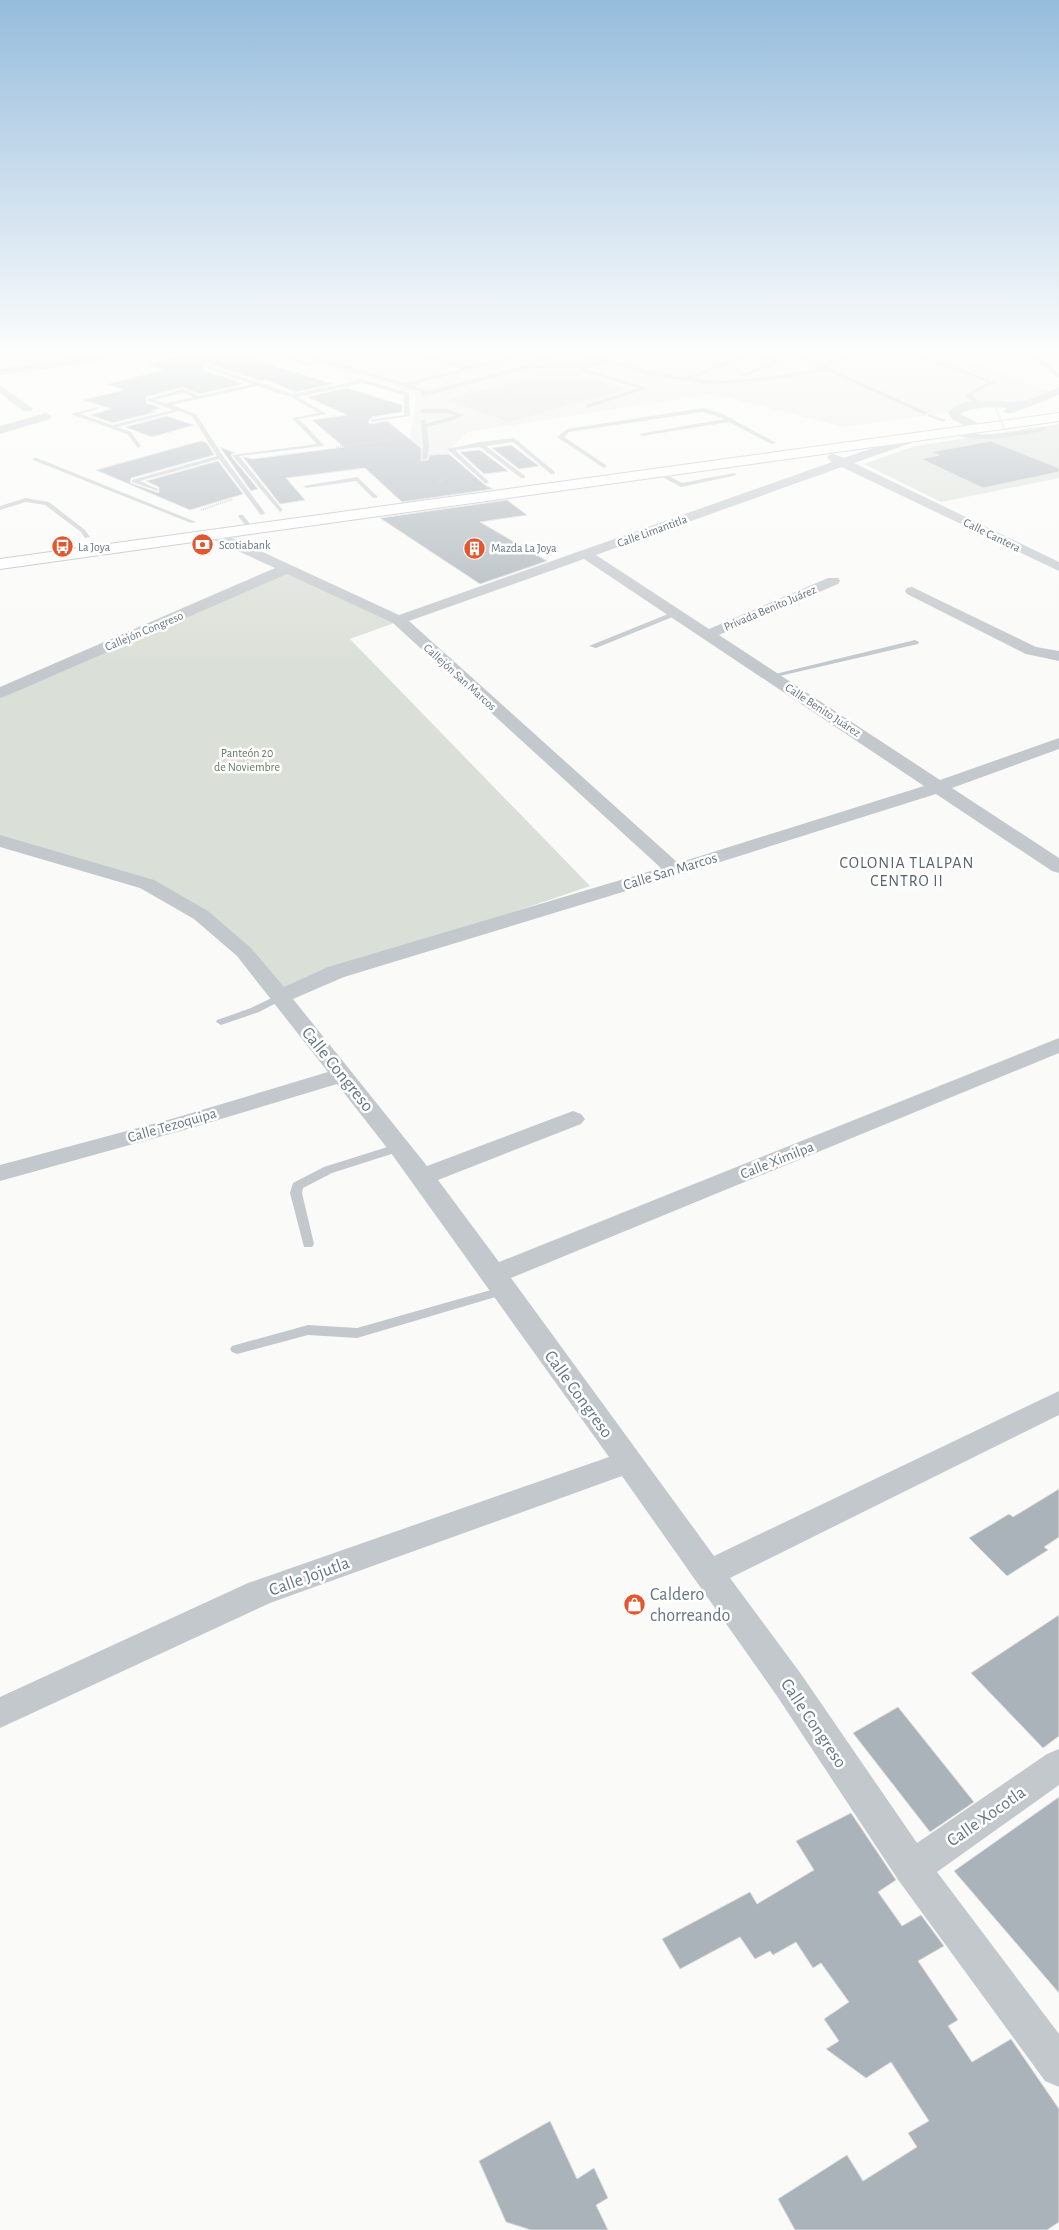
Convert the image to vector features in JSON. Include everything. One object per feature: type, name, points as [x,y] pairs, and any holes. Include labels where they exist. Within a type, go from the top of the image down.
[{"type":"main road","points":[[467,484],[677,456]]},
{"type":"main road","points":[[0,549],[193,522],[246,522],[659,473],[781,456]]},
{"type":"main road","points":[[358,499],[398,494],[421,486],[439,488]]},
{"type":"main road","points":[[0,564],[212,534],[246,522],[262,513],[324,504]]},
{"type":"street","name":"Calle Cantera","points":[[829,456],[1059,567]]},
{"type":"street","name":"Calle Limantitla","points":[[398,620],[859,456]]},
{"type":"street","name":"Callejón San Marcos","points":[[212,534],[398,620],[675,870]]},
{"type":"street","name":"Calle Benito Juárez","points":[[586,554],[1059,867]]},
{"type":"street","name":"Callejón Congreso","points":[[0,693],[288,568]]},
{"type":"street","name":"Privada Benito Juárez","points":[[707,635],[833,582]]},
{"type":"street","points":[[912,591],[1032,651],[1059,656]]},
{"type":"street","name":"Calle San Marcos","points":[[280,997],[336,972],[675,870],[938,787],[1059,743]]},
{"type":"street","name":"Calle Congreso","points":[[0,841],[146,884],[201,915],[237,946],[400,1147],[500,1282],[789,1685],[912,1868],[1059,2067]]},
{"type":"street","name":"Calle Ximilpa","points":[[500,1282],[1059,1045]]},
{"type":"street","name":"Calle Tezoquipa","points":[[0,1173],[182,1123],[343,1075]]},
{"type":"street","points":[[423,1177],[574,1119]]},
{"type":"street","points":[[709,1573],[1059,1402]]},
{"type":"street","name":"Calle Jojutla","points":[[0,1713],[259,1594],[628,1462]]},
{"type":"street","name":"Calle Xocotla","points":[[912,1868],[1059,1765]]},
{"type":"lane","points":[[236,456],[280,510]]},
{"type":"lane","points":[[458,456],[486,482]]},
{"type":"lane","points":[[491,456],[518,477]]},
{"type":"lane","points":[[533,456],[553,473]]},
{"type":"lane","points":[[589,456],[604,466]]},
{"type":"lane","points":[[156,490],[134,481],[220,457],[262,513]]},
{"type":"lane","points":[[35,459],[193,522]]},
{"type":"lane","points":[[659,473],[681,485],[734,475]]},
{"type":"lane","points":[[306,486],[357,479],[375,497]]},
{"type":"lane","points":[[0,508],[26,500],[47,503],[83,531],[87,537]]},
{"type":"lane","points":[[593,646],[676,614]]},
{"type":"lane","points":[[771,676],[915,642]]},
{"type":"lane","points":[[221,1022],[255,1010],[280,997]]},
{"type":"lane","points":[[308,1244],[296,1193],[297,1186],[328,1170],[400,1147]]},
{"type":"lane","points":[[236,1349],[308,1330],[357,1333],[500,1282]]},
{"type":"shaded area","points":[[407,456],[445,456],[444,458],[408,488]]},
{"type":"green space","points":[[886,456],[1059,456],[1059,478],[941,502],[864,464]]},
{"type":"green space","name":"Panteón 20 de Noviembre","points":[[286,571],[394,623],[350,639],[590,886],[277,993],[242,949],[146,883],[0,840],[0,696]]},
{"type":"building","points":[[146,456],[210,456],[131,478],[130,483],[159,493],[159,487],[146,481],[218,461],[243,494],[190,510],[96,470]]},
{"type":"building","points":[[226,456],[231,456],[258,489],[251,491]]},
{"type":"building","points":[[275,456],[421,456],[421,461],[428,460],[430,456],[451,456],[485,485],[493,489],[402,502],[365,468],[286,478],[305,500],[280,504],[243,457],[253,459]]},
{"type":"building","points":[[464,456],[488,456],[508,471],[484,474]]},
{"type":"building","points":[[502,456],[526,456],[539,466],[519,469]]},
{"type":"building","points":[[934,456],[1029,456],[1059,468],[1059,472],[983,488],[921,459]]},
{"type":"building","name":"Mazda La Joya","points":[[507,500],[527,515],[480,522],[547,561],[480,584],[380,518]]},
{"type":"building","points":[[1059,1489],[1059,1537],[1044,1547],[1048,1550],[1007,1576],[969,1538],[1009,1514],[1013,1517]]},
{"type":"building","points":[[1059,1615],[1059,1736],[1043,1748],[971,1673]]},
{"type":"building","points":[[898,1707],[974,1802],[930,1832],[853,1733]]},
{"type":"building","points":[[1059,1797],[1059,1993],[954,1871]]},
{"type":"building","points":[[851,1813],[896,1880],[878,1892],[902,1926],[921,1915],[944,1946],[918,1961],[958,2020],[948,2026],[972,2062],[1011,2039],[1059,2109],[1059,2222],[1047,2230],[795,2230],[778,2199],[847,2155],[863,2181],[917,2147],[908,2133],[929,2121],[891,2062],[866,2078],[826,2049],[839,2041],[824,2019],[849,2002],[821,1963],[813,1968],[796,1942],[773,1955],[770,1951],[755,1959],[740,1937],[680,1969],[662,1939],[750,1892],[757,1904],[814,1870],[796,1841]]},
{"type":"building","points":[[550,2121],[577,2179],[594,2168],[608,2198],[596,2205],[608,2230],[531,2230],[506,2222],[479,2161]]},
{"type":"place","name":"Scotiabank","points":[[203,545]]},
{"type":"place","name":"La Joya","points":[[62,547]]},
{"type":"place","name":"Mazda La Joya","points":[[475,548]]},
{"type":"place","name":"Caldero chorreando","points":[[634,1604]]},
{"type":"district","name":"COLONIA TLALPAN CENTRO II","points":[[907,871]]}]
